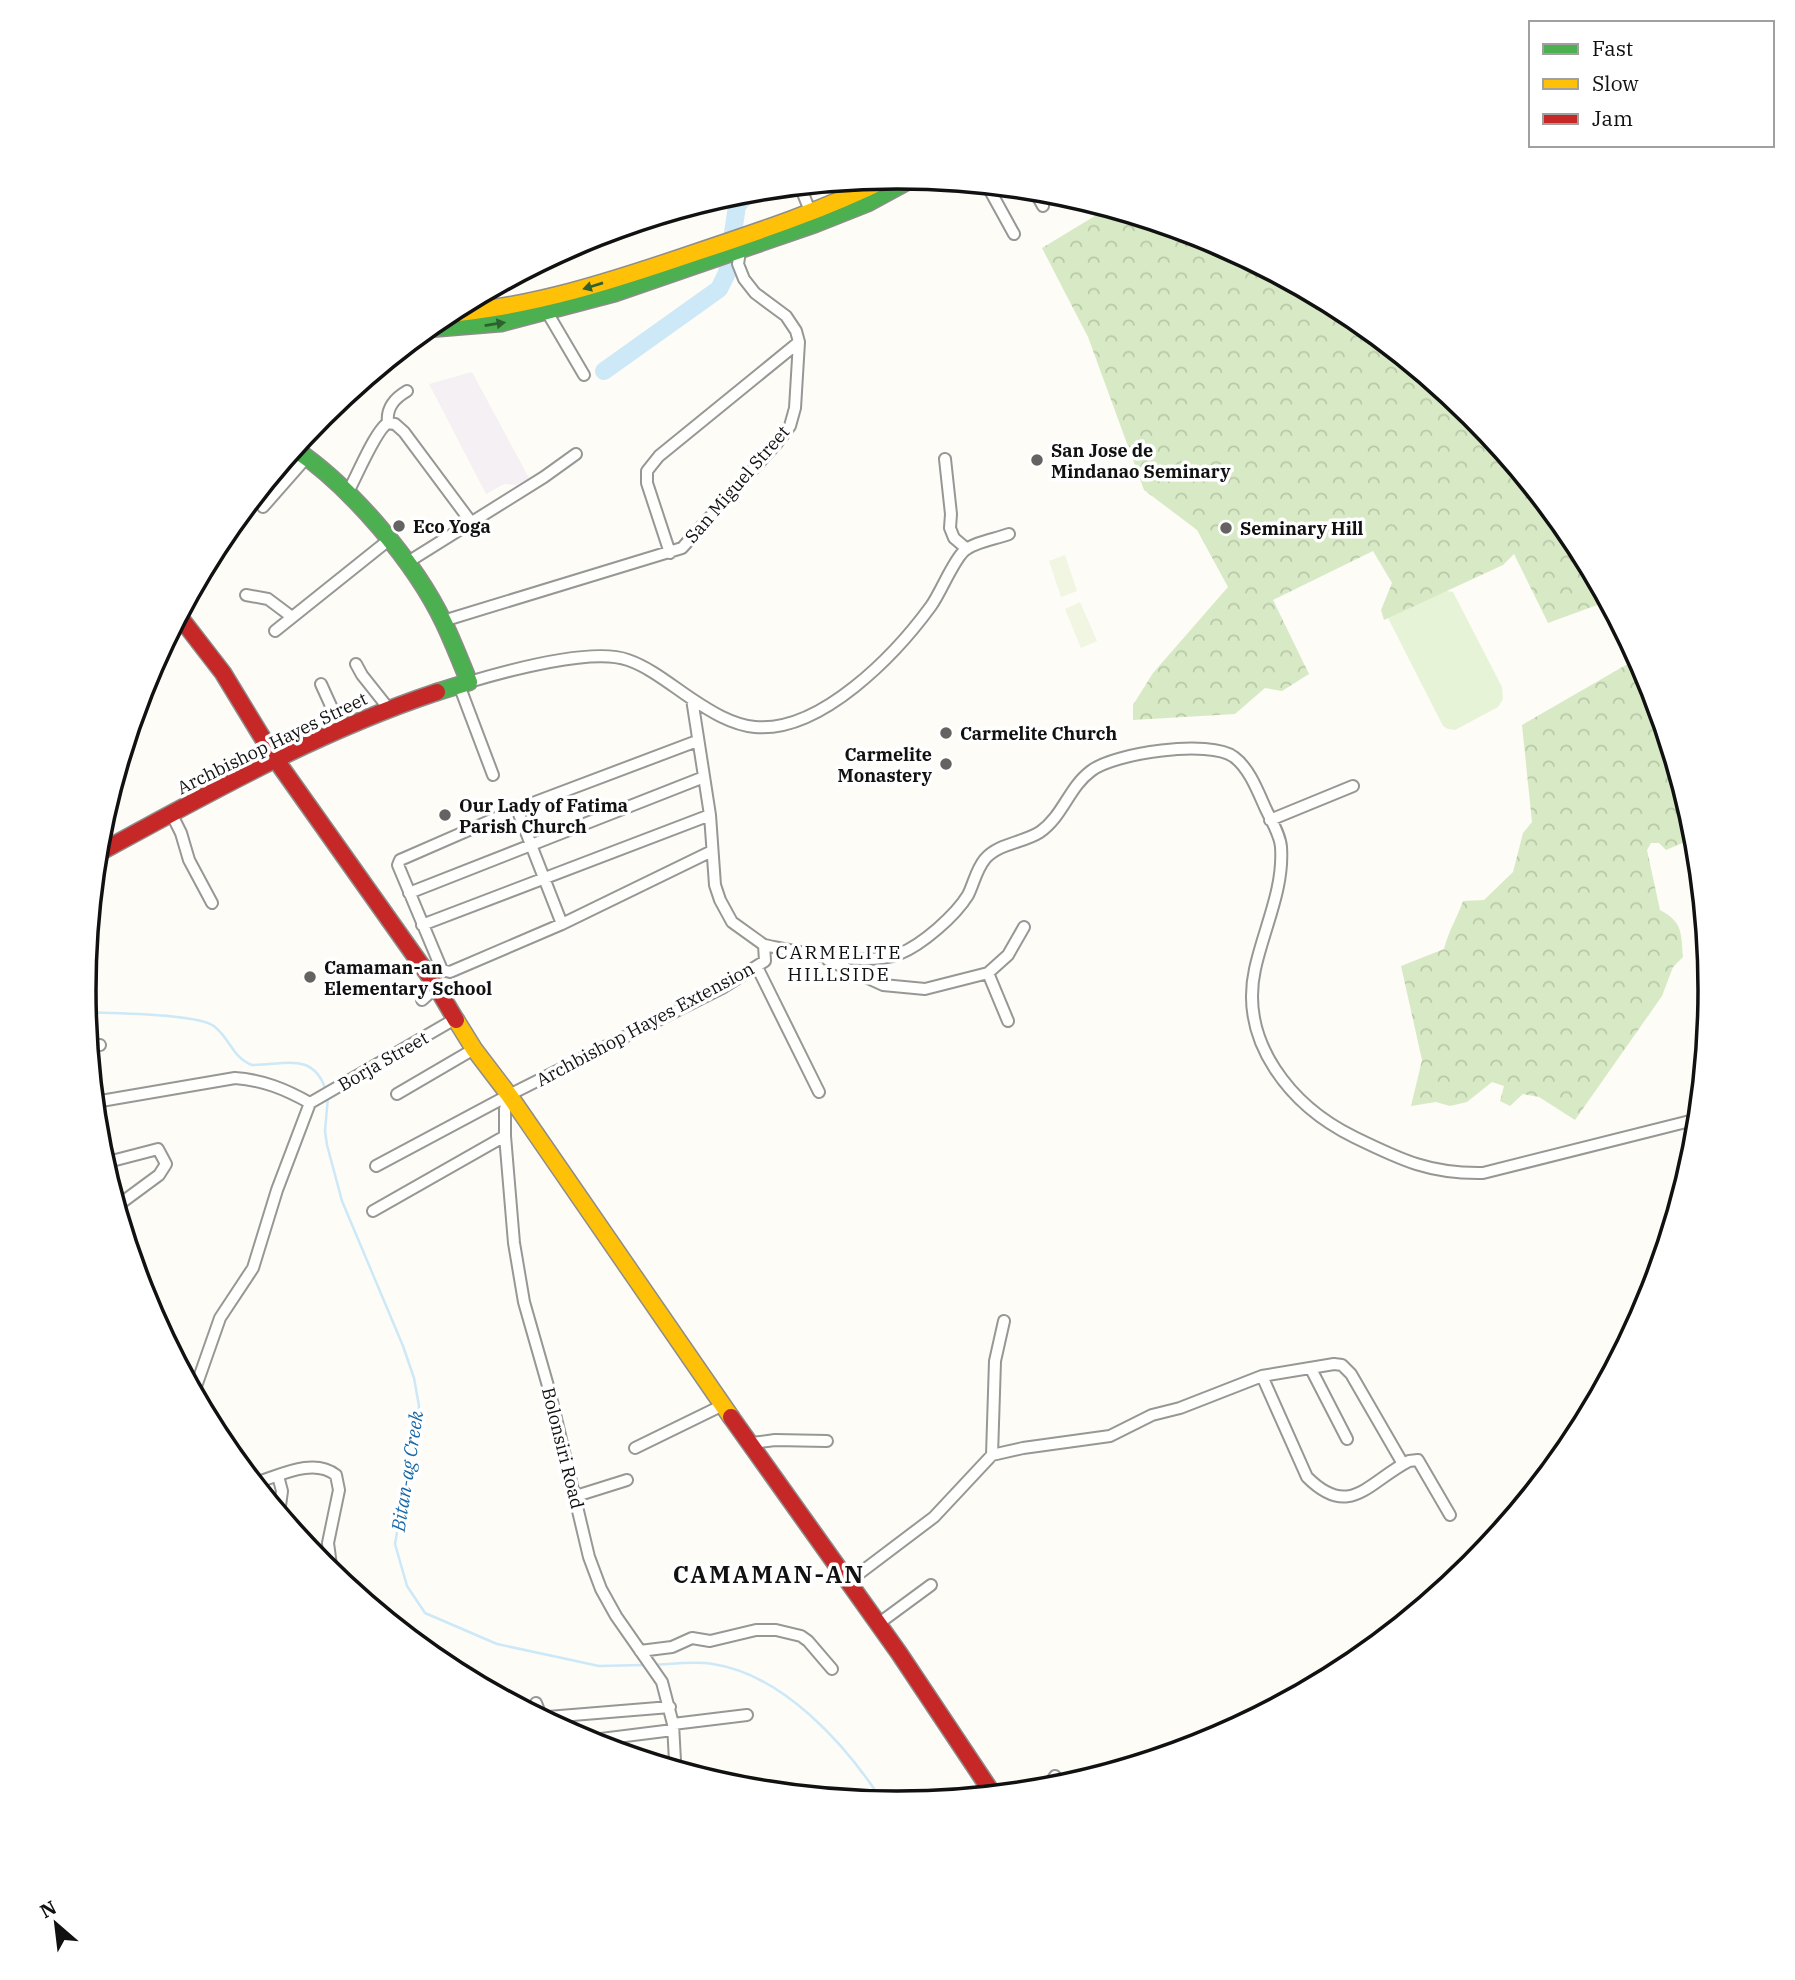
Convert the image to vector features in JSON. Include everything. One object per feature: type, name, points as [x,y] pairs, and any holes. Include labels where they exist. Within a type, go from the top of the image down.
[{"type":"main road","points":[[472,312],[503,309],[540,301],[706,256],[813,218],[868,203],[894,189]]},
{"type":"main road","points":[[813,218],[865,190]]},
{"type":"main road","points":[[449,326],[501,323],[547,313],[615,293],[706,256]]},
{"type":"main road","points":[[302,454],[347,494],[408,562],[443,621],[464,684]]},
{"type":"main road","points":[[185,624],[223,673],[276,760],[434,983],[507,1102],[752,1443],[987,1786]]},
{"type":"main road","name":"Archbishop Hayes Street","points":[[110,847],[171,813],[341,728],[464,684]]},
{"type":"street","points":[[804,195],[813,218]]},
{"type":"street","points":[[992,195],[1014,234]]},
{"type":"street","points":[[1041,202],[1043,206]]},
{"type":"street","points":[[670,553],[647,483],[647,471],[659,456],[799,342],[796,331],[786,316],[754,293],[744,279],[738,264],[739,245]]},
{"type":"street","points":[[547,313],[584,375]]},
{"type":"street","name":"San Miguel Street","points":[[443,621],[682,548],[790,426],[795,408],[799,342]]},
{"type":"street","points":[[388,423],[387,417],[392,402],[407,391]]},
{"type":"street","points":[[347,494],[361,471],[379,430],[388,423],[395,424],[404,432],[471,522]]},
{"type":"street","points":[[408,562],[576,454]]},
{"type":"street","points":[[946,459],[950,528],[954,538],[967,549]]},
{"type":"street","points":[[263,508],[294,464]]},
{"type":"street","points":[[493,775],[464,684],[527,666],[564,660],[618,657],[646,668],[717,715],[754,727],[790,722],[821,709],[846,693],[891,656],[940,594],[961,554],[967,549],[1009,534]]},
{"type":"street","points":[[275,631],[390,540]]},
{"type":"street","points":[[246,595],[268,599],[292,617]]},
{"type":"street","points":[[356,664],[362,676],[389,709]]},
{"type":"street","points":[[321,684],[341,728]]},
{"type":"street","name":"Archbishop Hayes Extension","points":[[376,1166],[507,1102],[722,988],[765,961],[764,945],[742,932],[725,912],[715,885],[709,815],[691,699]]},
{"type":"street","points":[[697,741],[517,810],[400,860],[398,865],[442,970],[450,972],[562,924],[712,851]]},
{"type":"street","points":[[764,945],[840,958],[884,957],[911,948],[960,906],[986,858],[993,852],[1043,830],[1062,810],[1081,779],[1094,768],[1168,750],[1205,747],[1226,753],[1240,763],[1281,844],[1281,875],[1251,990],[1259,1037],[1272,1065],[1297,1098],[1333,1126],[1410,1162],[1435,1171],[1459,1174],[1483,1173],[1687,1122]]},
{"type":"street","points":[[409,893],[704,777]]},
{"type":"street","points":[[1270,820],[1353,786]]},
{"type":"street","points":[[517,810],[562,924]]},
{"type":"street","points":[[171,813],[181,833],[189,860],[212,904]]},
{"type":"street","points":[[422,925],[709,815]]},
{"type":"street","points":[[821,956],[866,979],[896,988],[925,989],[988,973],[1008,955],[1024,927]]},
{"type":"street","points":[[757,967],[820,1092]]},
{"type":"street","points":[[988,973],[1009,1021]]},
{"type":"street","points":[[422,1000],[433,990],[434,983]]},
{"type":"street","name":"Borja Street","points":[[315,1100],[455,1019]]},
{"type":"street","points":[[397,1094],[474,1049]]},
{"type":"street","points":[[104,1100],[235,1078],[278,1086],[315,1100],[277,1190],[253,1268],[220,1318],[198,1380]]},
{"type":"street","name":"Bolonsiri Road","points":[[507,1102],[505,1136],[517,1268],[576,1496],[589,1557],[617,1616],[657,1671],[670,1707],[674,1759]]},
{"type":"street","points":[[373,1211],[505,1136]]},
{"type":"street","points":[[115,1160],[162,1148],[166,1164],[159,1175],[125,1200]]},
{"type":"street","points":[[992,1455],[995,1361],[1004,1321]]},
{"type":"street","points":[[848,1582],[934,1517],[992,1455],[1110,1436],[1152,1415],[1180,1408],[1262,1376],[1342,1365],[1352,1374],[1403,1464]]},
{"type":"street","points":[[1311,1369],[1347,1439]]},
{"type":"street","points":[[1262,1376],[1307,1477],[1327,1494],[1345,1498],[1358,1494],[1403,1464],[1418,1460],[1450,1515]]},
{"type":"street","points":[[635,1448],[723,1405]]},
{"type":"street","points":[[752,1443],[775,1440],[827,1441]]},
{"type":"street","points":[[264,1480],[304,1468],[324,1469],[336,1475],[339,1490],[328,1543],[330,1556]]},
{"type":"street","points":[[278,1476],[282,1491],[281,1501]]},
{"type":"street","points":[[576,1496],[627,1480]]},
{"type":"street","points":[[878,1624],[931,1585]]},
{"type":"street","points":[[643,1654],[672,1647],[692,1638],[710,1641],[756,1630],[776,1630],[801,1636],[832,1669]]},
{"type":"street","points":[[559,1716],[670,1707]]},
{"type":"street","points":[[609,1737],[747,1715]]},
{"type":"shaded area","points":[[472,372],[529,478],[516,485],[504,484],[486,494],[429,384]]},
{"type":"green space","points":[[1098,214],[1105,216],[1155,231],[1252,271],[1343,324],[1426,388],[1464,423],[1500,462],[1564,545],[1599,604],[1548,623],[1514,554],[1503,565],[1384,620],[1381,610],[1392,583],[1373,551],[1273,600],[1309,674],[1282,691],[1265,688],[1235,714],[1133,720],[1133,705],[1153,673],[1228,587],[1197,530],[1144,490],[1088,337],[1042,248]]},
{"type":"green space","points":[[1065,555],[1077,591],[1061,597],[1049,561]]},
{"type":"green space","points":[[1410,585],[1453,592],[1502,687],[1503,699],[1498,707],[1455,730],[1443,726],[1388,618]]},
{"type":"green space","points":[[1080,602],[1097,641],[1081,648],[1065,609]]},
{"type":"green space","points":[[1629,663],[1656,732],[1684,842],[1666,850],[1659,843],[1651,843],[1647,850],[1660,910],[1677,924],[1683,957],[1673,967],[1662,996],[1575,1120],[1539,1097],[1523,1094],[1510,1106],[1500,1101],[1504,1086],[1492,1082],[1467,1102],[1450,1106],[1436,1102],[1411,1106],[1422,1060],[1401,966],[1444,949],[1463,901],[1484,900],[1513,872],[1523,833],[1532,822],[1522,725]]},
{"type":"waterway","points":[[604,371],[719,289],[727,273],[738,205]]},
{"type":"waterway","name":"Bitan-ag Creek","points":[[97,1012],[154,1015],[206,1022],[215,1027],[246,1062],[252,1065],[306,1065],[321,1078],[326,1091]]},
{"type":"waterway","name":"Bitan-ag Creek","points":[[328,1097],[325,1131],[342,1201],[403,1346],[414,1378],[419,1406],[395,1544],[407,1586],[425,1613],[497,1644],[599,1666],[644,1665]]},
{"type":"waterway","name":"Bitan-ag Creek","points":[[654,1665],[713,1664],[764,1682],[788,1697],[832,1736],[875,1791]]},
{"type":"traffic: fast","points":[[447,327],[501,323],[615,293],[815,224],[868,203],[894,189]]},
{"type":"traffic: fast","points":[[302,454],[338,484],[380,527],[432,600],[469,682],[437,692]]},
{"type":"traffic: slow","points":[[472,311],[540,299],[602,283],[792,219],[863,190]]},
{"type":"traffic: slow","points":[[456,1020],[731,1417]]},
{"type":"traffic: jam","points":[[185,624],[223,673],[276,760],[434,983],[456,1020]]},
{"type":"traffic: jam","points":[[110,847],[306,745],[437,692]]},
{"type":"traffic: jam","points":[[731,1417],[899,1653],[987,1786]]},
{"type":"place","name":"San Jose de Mindanao Seminary","points":[[1037,460]]},
{"type":"place","name":"Eco Yoga","points":[[399,526]]},
{"type":"place","name":"Seminary Hill","points":[[1226,528]]},
{"type":"place","name":"Carmelite Church","points":[[946,733]]},
{"type":"place","name":"Carmelite Monastery","points":[[946,764]]},
{"type":"place","name":"Our Lady of Fatima Parish Church","points":[[445,815]]},
{"type":"place","name":"Camaman-an Elementary School","points":[[310,977]]},
{"type":"district","name":"CARMELITE HILLSIDE","points":[[839,963]]},
{"type":"district","name":"CAMAMAN-AN","points":[[769,1574]]}]
